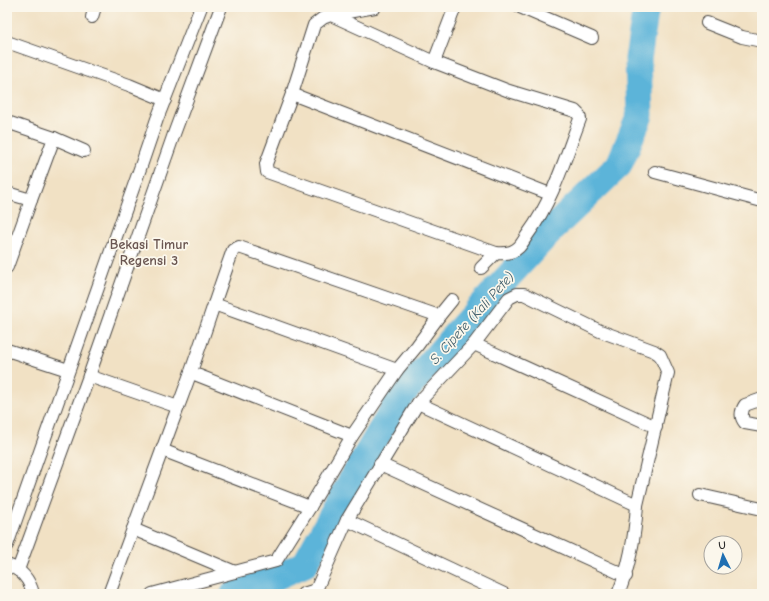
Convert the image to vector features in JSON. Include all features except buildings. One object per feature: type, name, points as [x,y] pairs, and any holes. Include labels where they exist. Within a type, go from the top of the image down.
[{"type":"street","points":[[7,545],[157,119],[201,7]]},
{"type":"street","points":[[32,594],[31,587],[27,580],[12,567],[89,376],[221,7]]},
{"type":"street","points":[[331,15],[434,62],[509,91],[574,111],[579,115],[580,119],[540,218],[519,248],[503,254],[496,253],[267,172],[266,164],[292,94],[314,25],[323,18],[331,15],[375,7]]},
{"type":"street","points":[[434,62],[455,7]]},
{"type":"street","points":[[520,7],[592,38]]},
{"type":"street","points":[[707,23],[742,37],[762,41]]},
{"type":"street","points":[[7,42],[130,85],[165,100]]},
{"type":"street","points":[[292,94],[550,194]]},
{"type":"street","points":[[7,122],[54,138],[84,151]]},
{"type":"street","points":[[7,267],[54,138]]},
{"type":"street","points":[[142,163],[162,169]]},
{"type":"street","points":[[655,172],[762,201]]},
{"type":"street","points":[[7,193],[31,200]]},
{"type":"street","points":[[109,594],[192,373],[233,250],[239,247],[439,316]]},
{"type":"street","points":[[481,268],[496,253]]},
{"type":"street","points":[[303,594],[320,592],[347,520],[418,403],[474,344],[509,298],[517,294],[524,294],[600,332],[654,351],[660,355],[668,373],[637,505],[636,526],[626,576],[618,594]]},
{"type":"street","points":[[152,594],[276,561],[352,436],[397,370],[452,300]]},
{"type":"street","points":[[214,304],[397,370]]},
{"type":"street","points":[[474,344],[656,427]]},
{"type":"street","points":[[7,350],[68,370]]},
{"type":"street","points":[[192,373],[352,436]]},
{"type":"street","points":[[89,376],[178,407]]},
{"type":"street","points":[[762,399],[745,405],[741,414],[742,420],[745,423],[762,426]]},
{"type":"street","points":[[418,403],[637,505]]},
{"type":"street","points":[[162,450],[310,507]]},
{"type":"street","points":[[380,464],[626,576]]},
{"type":"street","points":[[700,495],[762,509]]},
{"type":"street","points":[[347,520],[504,594]]},
{"type":"street","points":[[133,529],[234,572]]},
{"type":"waterway","name":"S. Cipete (Kali Pete)","points":[[234,594],[305,564],[352,479],[401,396],[551,230],[619,165],[640,115],[638,59],[646,7]]},
{"type":"district","name":"Bekasi Timur Regensi 3","points":[[149,252]]}]
